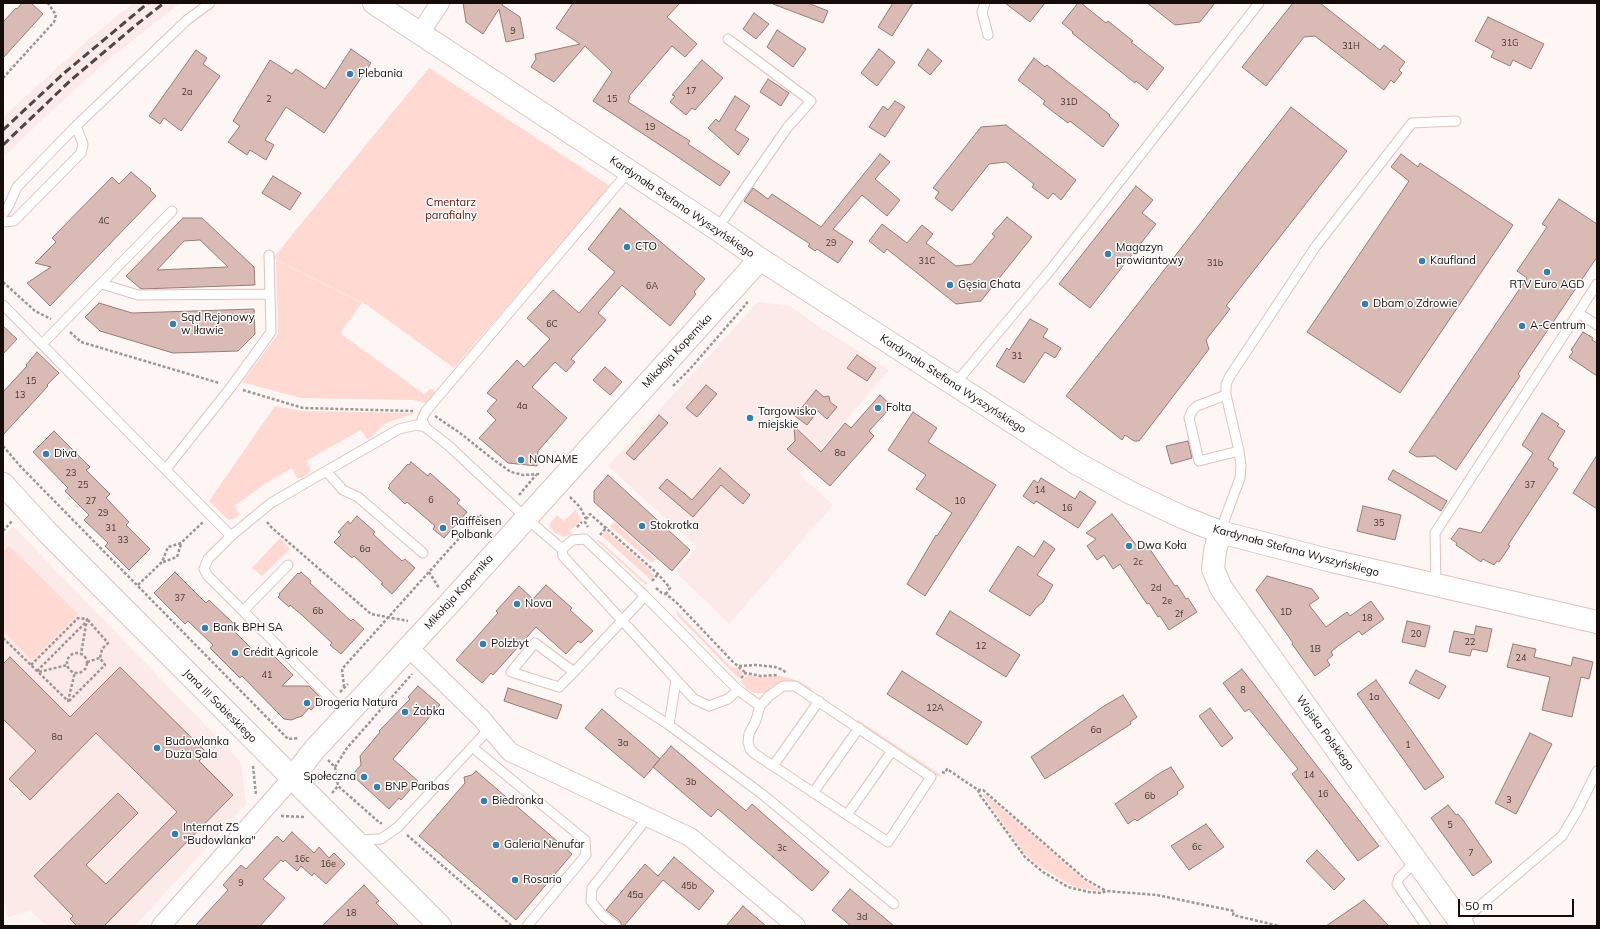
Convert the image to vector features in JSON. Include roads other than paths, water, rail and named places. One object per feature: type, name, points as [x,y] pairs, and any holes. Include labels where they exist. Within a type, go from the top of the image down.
[{"type":"street","name":"Kardynała Stefana Wyszyńskiego","points":[[374,3],[717,229],[760,259],[1076,463],[1129,492],[1220,532],[1436,586],[1597,622]]},
{"type":"street","points":[[420,33],[440,3]]},
{"type":"street","name":"Mikołaja Kopernika","points":[[161,926],[292,778],[315,749],[760,259]]},
{"type":"street","name":"Jana III Sobieskiego","points":[[3,484],[48,534],[440,926]]},
{"type":"street","name":"Wojska Polskiego","points":[[1220,532],[1215,551],[1213,569],[1221,588],[1462,924]]},
{"type":"street","points":[[408,648],[490,728],[510,752],[690,837],[796,926]]},
{"type":"lane","points":[[3,214],[8,207],[16,187],[76,126],[187,20],[210,3]]},
{"type":"lane","points":[[985,3],[982,12],[988,35]]},
{"type":"lane","points":[[955,384],[1052,268],[1259,3]]},
{"type":"lane","points":[[717,229],[787,128],[811,101],[728,39]]},
{"type":"lane","points":[[1220,532],[1240,478],[1241,466],[1226,395],[1226,384],[1230,376],[1316,246],[1412,123],[1456,121]]},
{"type":"lane","points":[[3,222],[14,221],[81,153],[83,144],[76,126]]},
{"type":"lane","points":[[425,427],[422,419],[426,412],[629,171]]},
{"type":"lane","points":[[42,344],[172,211]]},
{"type":"lane","points":[[166,469],[231,387],[271,332],[269,255]]},
{"type":"lane","points":[[102,284],[138,296],[270,294]]},
{"type":"lane","points":[[1436,586],[1435,532],[1597,284]]},
{"type":"lane","points":[[3,305],[231,536]]},
{"type":"lane","points":[[1578,312],[1597,325]]},
{"type":"lane","points":[[1226,395],[1197,406],[1192,411],[1189,418],[1200,461],[1239,451]]},
{"type":"lane","points":[[347,715],[214,582],[204,569],[205,564],[231,536],[271,503],[399,429],[416,425],[425,427],[449,446],[526,518],[562,549],[563,556],[694,699],[709,706],[728,699],[735,687]]},
{"type":"lane","points":[[327,472],[343,490],[358,497],[424,553]]},
{"type":"lane","points":[[562,549],[573,540],[584,539],[645,596],[735,687],[760,706]]},
{"type":"lane","points":[[243,611],[288,565]]},
{"type":"lane","points":[[574,672],[536,643],[511,672],[559,687],[574,672],[645,596]]},
{"type":"lane","points":[[669,724],[676,680]]},
{"type":"lane","points":[[783,686],[795,686],[819,701],[931,777],[888,842],[755,754],[750,749],[748,742],[749,734],[756,720],[760,706],[769,696],[783,686]]},
{"type":"lane","points":[[620,693],[669,724],[762,794],[894,904]]},
{"type":"lane","points":[[773,766],[819,701]]},
{"type":"lane","points":[[354,840],[381,839],[398,827],[490,728]]},
{"type":"lane","points":[[813,793],[859,728]]},
{"type":"lane","points":[[472,747],[585,840],[586,855],[527,926]]},
{"type":"lane","points":[[847,815],[892,751]]},
{"type":"lane","points":[[1462,924],[1562,836],[1577,811],[1597,771]]},
{"type":"lane","points":[[616,926],[603,916],[591,901],[592,888],[648,817]]},
{"type":"lane","points":[[1416,861],[1399,878],[1397,884],[1426,926]]},
{"type":"railway","points":[[3,130],[63,74],[148,3]]},
{"type":"railway","points":[[3,145],[71,80],[164,3]]},
{"type":"place","name":"Plebania","points":[[350,74]]},
{"type":"place","name":"CTO","points":[[627,247]]},
{"type":"place","name":"Magazyn prowiantowy","points":[[1108,254]]},
{"type":"place","name":"Kaufland","points":[[1422,261]]},
{"type":"place","name":"RTV Euro AGD","points":[[1547,272]]},
{"type":"place","name":"Gęsia Chata","points":[[950,285]]},
{"type":"place","name":"Dbam o Zdrowie","points":[[1365,304]]},
{"type":"place","name":"Sąd Rejonowy w Iławie","points":[[173,324]]},
{"type":"place","name":"A-Centrum","points":[[1522,326]]},
{"type":"place","name":"Folta","points":[[878,408]]},
{"type":"place","name":"Targowisko miejskie","points":[[750,418]]},
{"type":"place","name":"Diva","points":[[46,454]]},
{"type":"place","name":"NONAME","points":[[521,460]]},
{"type":"place","name":"Stokrotka","points":[[642,526]]},
{"type":"place","name":"Raiffeisen Polbank","points":[[443,528]]},
{"type":"place","name":"Dwa Koła","points":[[1129,546]]},
{"type":"place","name":"Nova","points":[[517,604]]},
{"type":"place","name":"Bank BPH SA","points":[[205,628]]},
{"type":"place","name":"Polzbyt","points":[[483,644]]},
{"type":"place","name":"Crédit Agricole","points":[[235,653]]},
{"type":"place","name":"Drogeria Natura","points":[[307,703]]},
{"type":"place","name":"Żabka","points":[[405,712]]},
{"type":"place","name":"Budowlanka Duża Sala","points":[[157,748]]},
{"type":"place","name":"Społeczna","points":[[364,777]]},
{"type":"place","name":"BNP Paribas","points":[[377,787]]},
{"type":"place","name":"Biedronka","points":[[484,801]]},
{"type":"place","name":"Internat ZS \"Budowlanka\"","points":[[175,834]]},
{"type":"place","name":"Galeria Nenufar","points":[[496,845]]},
{"type":"place","name":"Rosario","points":[[515,880]]},
{"type":"park label","name":"Cmentarz parafialny","points":[[451,209]]}]
